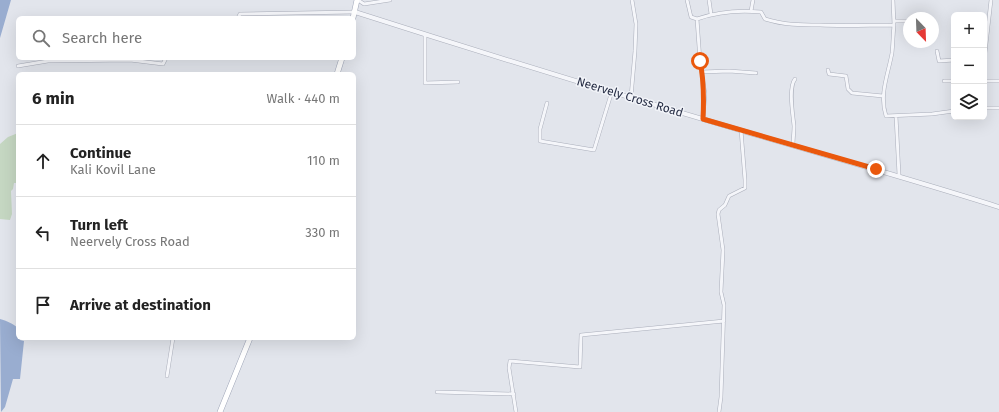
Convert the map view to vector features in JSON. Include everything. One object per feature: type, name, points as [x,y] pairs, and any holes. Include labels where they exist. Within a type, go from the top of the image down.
[{"type":"main road","points":[[354,16],[357,0]]},
{"type":"main road","points":[[338,72],[341,60]]},
{"type":"main road","points":[[220,412],[249,340]]},
{"type":"street","points":[[357,0],[364,4],[390,0]]},
{"type":"street","points":[[631,97],[636,24],[632,0]]},
{"type":"street","points":[[687,0],[691,17],[697,19],[711,14],[751,11],[762,12],[766,19],[794,25],[903,22]]},
{"type":"street","points":[[709,0],[711,14]]},
{"type":"street","points":[[751,11],[753,0]]},
{"type":"street","points":[[893,0],[894,23],[892,52],[884,88],[886,116],[951,111]]},
{"type":"street","points":[[986,48],[991,0]]},
{"type":"street","points":[[239,16],[240,14],[355,12]]},
{"type":"street","name":"Neervely Cross Road","points":[[355,12],[425,35],[703,119],[899,175],[999,207]]},
{"type":"street","points":[[697,19],[700,61],[705,94],[703,119]]},
{"type":"street","points":[[425,35],[425,83],[458,82]]},
{"type":"street","points":[[937,51],[939,61],[951,60]]},
{"type":"street","points":[[18,66],[56,61],[130,60],[163,64],[165,60]]},
{"type":"street","points":[[828,70],[829,74],[846,76],[848,89],[852,93],[884,96]]},
{"type":"street","points":[[702,72],[756,72]]},
{"type":"street","points":[[793,145],[794,126],[792,82],[795,79]]},
{"type":"street","points":[[944,81],[951,81]]},
{"type":"street","points":[[987,81],[999,81]]},
{"type":"street","points":[[547,103],[540,129],[540,141],[594,150],[612,91]]},
{"type":"street","points":[[987,108],[999,108]]},
{"type":"street","points":[[896,116],[899,175]]},
{"type":"street","points":[[719,412],[724,321],[724,305],[721,292],[724,250],[718,214],[719,210],[725,205],[729,196],[745,188],[742,130]]},
{"type":"street","points":[[516,412],[509,368],[510,361],[580,367],[581,335],[724,321]]},
{"type":"street","points":[[167,376],[173,340]]},
{"type":"street","points":[[437,392],[514,394]]},
{"type":"green space","points":[[16,134],[16,183],[14,183],[11,191],[12,214],[10,220],[0,219],[0,144],[8,137]]},
{"type":"water","points":[[0,0],[11,0],[0,38]]},
{"type":"water","points":[[0,319],[16,326],[16,340],[24,341],[20,379],[13,379],[5,407],[1,412]]},
{"type":"route","points":[[700,61],[705,94],[703,119],[876,169]]}]
